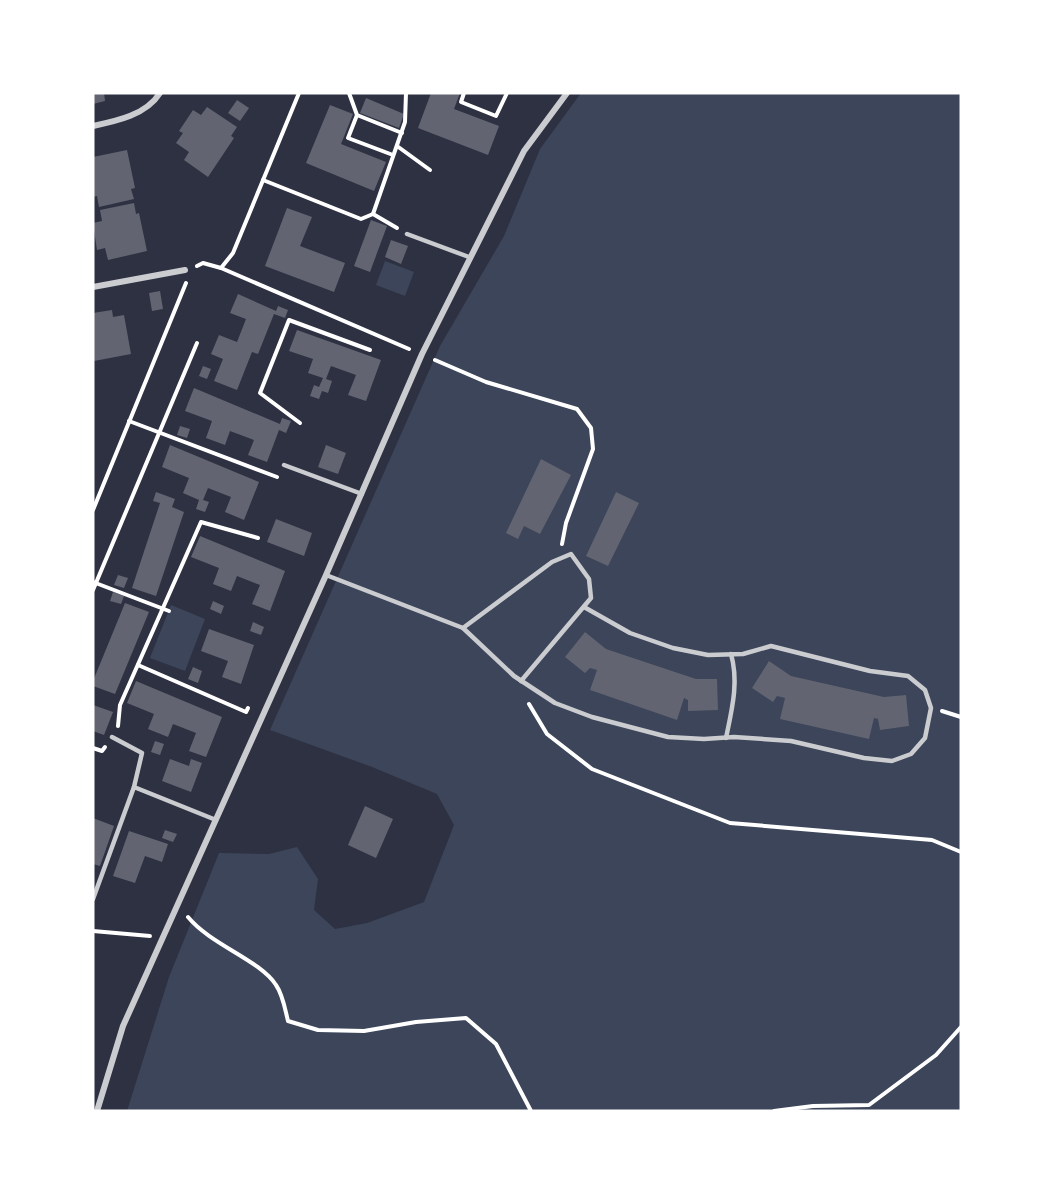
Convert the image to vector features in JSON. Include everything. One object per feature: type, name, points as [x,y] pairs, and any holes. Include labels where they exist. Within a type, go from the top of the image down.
[{"type":"street","points":[[93,126],[130,116],[153,104],[160,93]]},
{"type":"street","points":[[97,1111],[123,1026],[326,575],[422,354],[524,151],[567,93]]},
{"type":"street","points":[[93,287],[184,270]]},
{"type":"lane","points":[[407,234],[469,257]]},
{"type":"lane","points":[[284,465],[362,494]]},
{"type":"lane","points":[[463,628],[558,559],[571,554],[589,579],[591,598],[521,681]]},
{"type":"lane","points":[[326,575],[463,628],[521,681],[555,703],[592,717],[668,737],[790,741],[864,758],[892,761],[911,754],[925,738],[931,708],[925,690],[908,676],[870,671],[771,646],[731,654],[708,655],[673,648],[630,633],[584,607]]},
{"type":"lane","points":[[726,738],[734,702],[736,672],[731,654]]},
{"type":"lane","points":[[93,899],[134,787],[141,753],[112,737]]},
{"type":"lane","points":[[134,787],[216,820]]},
{"type":"path","points":[[221,268],[233,253],[299,93]]},
{"type":"path","points":[[349,93],[357,115],[348,138],[393,155]]},
{"type":"path","points":[[263,180],[361,219],[373,214],[402,133],[407,108],[406,93]]},
{"type":"path","points":[[464,93],[461,102],[496,116],[507,93]]},
{"type":"path","points":[[357,115],[402,133]]},
{"type":"path","points":[[397,147],[430,170]]},
{"type":"path","points":[[373,214],[407,234]]},
{"type":"path","points":[[200,271],[207,265],[221,268],[486,382],[577,409],[591,428],[593,449],[566,523],[558,559]]},
{"type":"path","points":[[93,510],[186,283],[193,277]]},
{"type":"path","points":[[300,423],[260,393],[289,320],[369,350]]},
{"type":"path","points":[[93,590],[94,582],[197,343]]},
{"type":"path","points":[[405,360],[410,349]]},
{"type":"path","points":[[129,421],[279,478]]},
{"type":"path","points":[[93,748],[102,751],[118,727],[120,705],[201,522],[258,538]]},
{"type":"path","points":[[94,582],[169,611]]},
{"type":"path","points":[[138,665],[246,712],[251,701]]},
{"type":"path","points":[[521,681],[522,692],[547,734],[592,769],[719,819],[730,823],[932,840],[961,852]]},
{"type":"path","points":[[178,904],[198,930],[264,973],[276,985],[288,1021],[318,1030],[364,1031],[416,1022],[466,1018],[496,1044],[531,1111]]},
{"type":"path","points":[[93,931],[163,938]]},
{"type":"path","points":[[774,1111],[813,1106],[869,1105],[936,1055],[961,1027]]},
{"type":"shaded area","points":[[581,93],[961,93],[961,1111],[127,1111],[169,977],[219,853],[269,854],[297,847],[318,879],[314,910],[335,929],[367,923],[424,902],[454,825],[437,794],[372,767],[270,730],[440,346],[504,236],[540,149]]},
{"type":"shaded area","points":[[385,261],[414,272],[405,296],[376,285]]},
{"type":"shaded area","points":[[171,605],[205,619],[185,671],[150,658]]},
{"type":"building","points":[[93,93],[104,93],[105,101],[93,104]]},
{"type":"building","points":[[431,93],[460,93],[454,109],[499,126],[488,155],[418,128]]},
{"type":"building","points":[[366,98],[404,114],[399,128],[360,113]]},
{"type":"building","points":[[237,100],[249,108],[240,121],[228,113]]},
{"type":"building","points":[[330,105],[353,114],[341,144],[386,162],[374,191],[306,163]]},
{"type":"building","points":[[207,107],[237,127],[231,136],[234,138],[208,177],[184,160],[189,152],[176,143],[183,133],[179,131],[193,110],[201,115]]},
{"type":"building","points":[[127,150],[135,188],[131,189],[134,199],[99,207],[97,196],[93,197],[93,157]]},
{"type":"building","points":[[134,203],[136,214],[139,213],[147,251],[108,260],[105,248],[97,250],[93,223],[102,221],[100,210]]},
{"type":"building","points":[[287,208],[312,217],[300,246],[345,263],[334,292],[265,266]]},
{"type":"building","points":[[371,220],[387,226],[370,272],[354,266]]},
{"type":"building","points":[[391,240],[408,246],[401,264],[385,257]]},
{"type":"building","points":[[160,291],[163,309],[152,311],[149,293]]},
{"type":"building","points":[[238,294],[276,311],[278,306],[288,310],[285,318],[274,314],[258,354],[252,352],[237,390],[214,381],[223,359],[211,354],[219,335],[237,342],[246,319],[230,313]]},
{"type":"building","points":[[112,310],[113,317],[124,315],[131,354],[94,361],[93,313]]},
{"type":"building","points":[[297,330],[381,360],[366,401],[348,395],[356,375],[331,366],[326,379],[332,381],[328,393],[322,391],[319,399],[310,396],[314,385],[319,387],[323,378],[308,373],[313,359],[289,351]]},
{"type":"building","points":[[203,366],[211,369],[207,379],[199,376]]},
{"type":"building","points":[[194,388],[280,424],[282,418],[291,421],[286,433],[279,430],[267,462],[248,455],[254,440],[230,431],[225,445],[206,438],[212,421],[185,411]]},
{"type":"building","points":[[180,426],[190,429],[187,438],[177,435]]},
{"type":"building","points":[[170,445],[259,482],[244,520],[225,512],[231,497],[208,488],[203,500],[209,502],[205,512],[196,509],[199,500],[183,493],[189,478],[162,467]]},
{"type":"building","points":[[326,445],[346,453],[338,474],[318,467]]},
{"type":"building","points":[[541,459],[571,475],[540,534],[524,526],[518,539],[506,533]]},
{"type":"building","points":[[156,492],[175,499],[172,507],[184,512],[156,596],[132,588],[160,503],[153,501]]},
{"type":"building","points":[[616,492],[639,503],[608,566],[586,556]]},
{"type":"building","points":[[276,519],[312,533],[304,556],[267,542]]},
{"type":"building","points":[[200,536],[285,571],[270,611],[252,604],[260,585],[237,576],[231,591],[213,584],[219,568],[191,557]]},
{"type":"building","points":[[118,575],[128,578],[124,588],[114,585]]},
{"type":"building","points":[[113,592],[124,596],[121,604],[110,601]]},
{"type":"building","points":[[213,601],[224,606],[221,614],[210,609]]},
{"type":"building","points":[[125,603],[149,612],[115,694],[93,686],[93,681]]},
{"type":"building","points":[[253,622],[264,627],[261,635],[250,631]]},
{"type":"building","points":[[209,629],[254,645],[241,684],[222,677],[228,661],[201,651]]},
{"type":"building","points":[[585,632],[606,649],[696,679],[717,679],[718,710],[688,711],[688,700],[684,698],[677,720],[590,690],[597,670],[590,668],[585,673],[565,657]]},
{"type":"building","points":[[769,661],[791,676],[884,697],[906,695],[909,726],[880,730],[878,719],[874,718],[869,739],[780,719],[785,698],[777,696],[773,702],[752,688]]},
{"type":"building","points":[[193,667],[202,671],[198,683],[188,679]]},
{"type":"building","points":[[136,681],[222,717],[206,757],[189,751],[196,733],[173,724],[168,737],[148,729],[154,714],[127,703]]},
{"type":"building","points":[[93,705],[113,712],[104,735],[93,731]]},
{"type":"building","points":[[155,741],[164,744],[160,755],[151,752]]},
{"type":"building","points":[[170,759],[189,766],[191,759],[202,763],[191,792],[162,781]]},
{"type":"building","points":[[365,806],[393,819],[376,858],[348,845]]},
{"type":"building","points":[[93,818],[114,826],[100,866],[93,864]]},
{"type":"building","points":[[165,830],[177,834],[173,842],[162,838]]},
{"type":"building","points":[[129,831],[168,844],[162,862],[145,856],[135,883],[113,876]]}]
